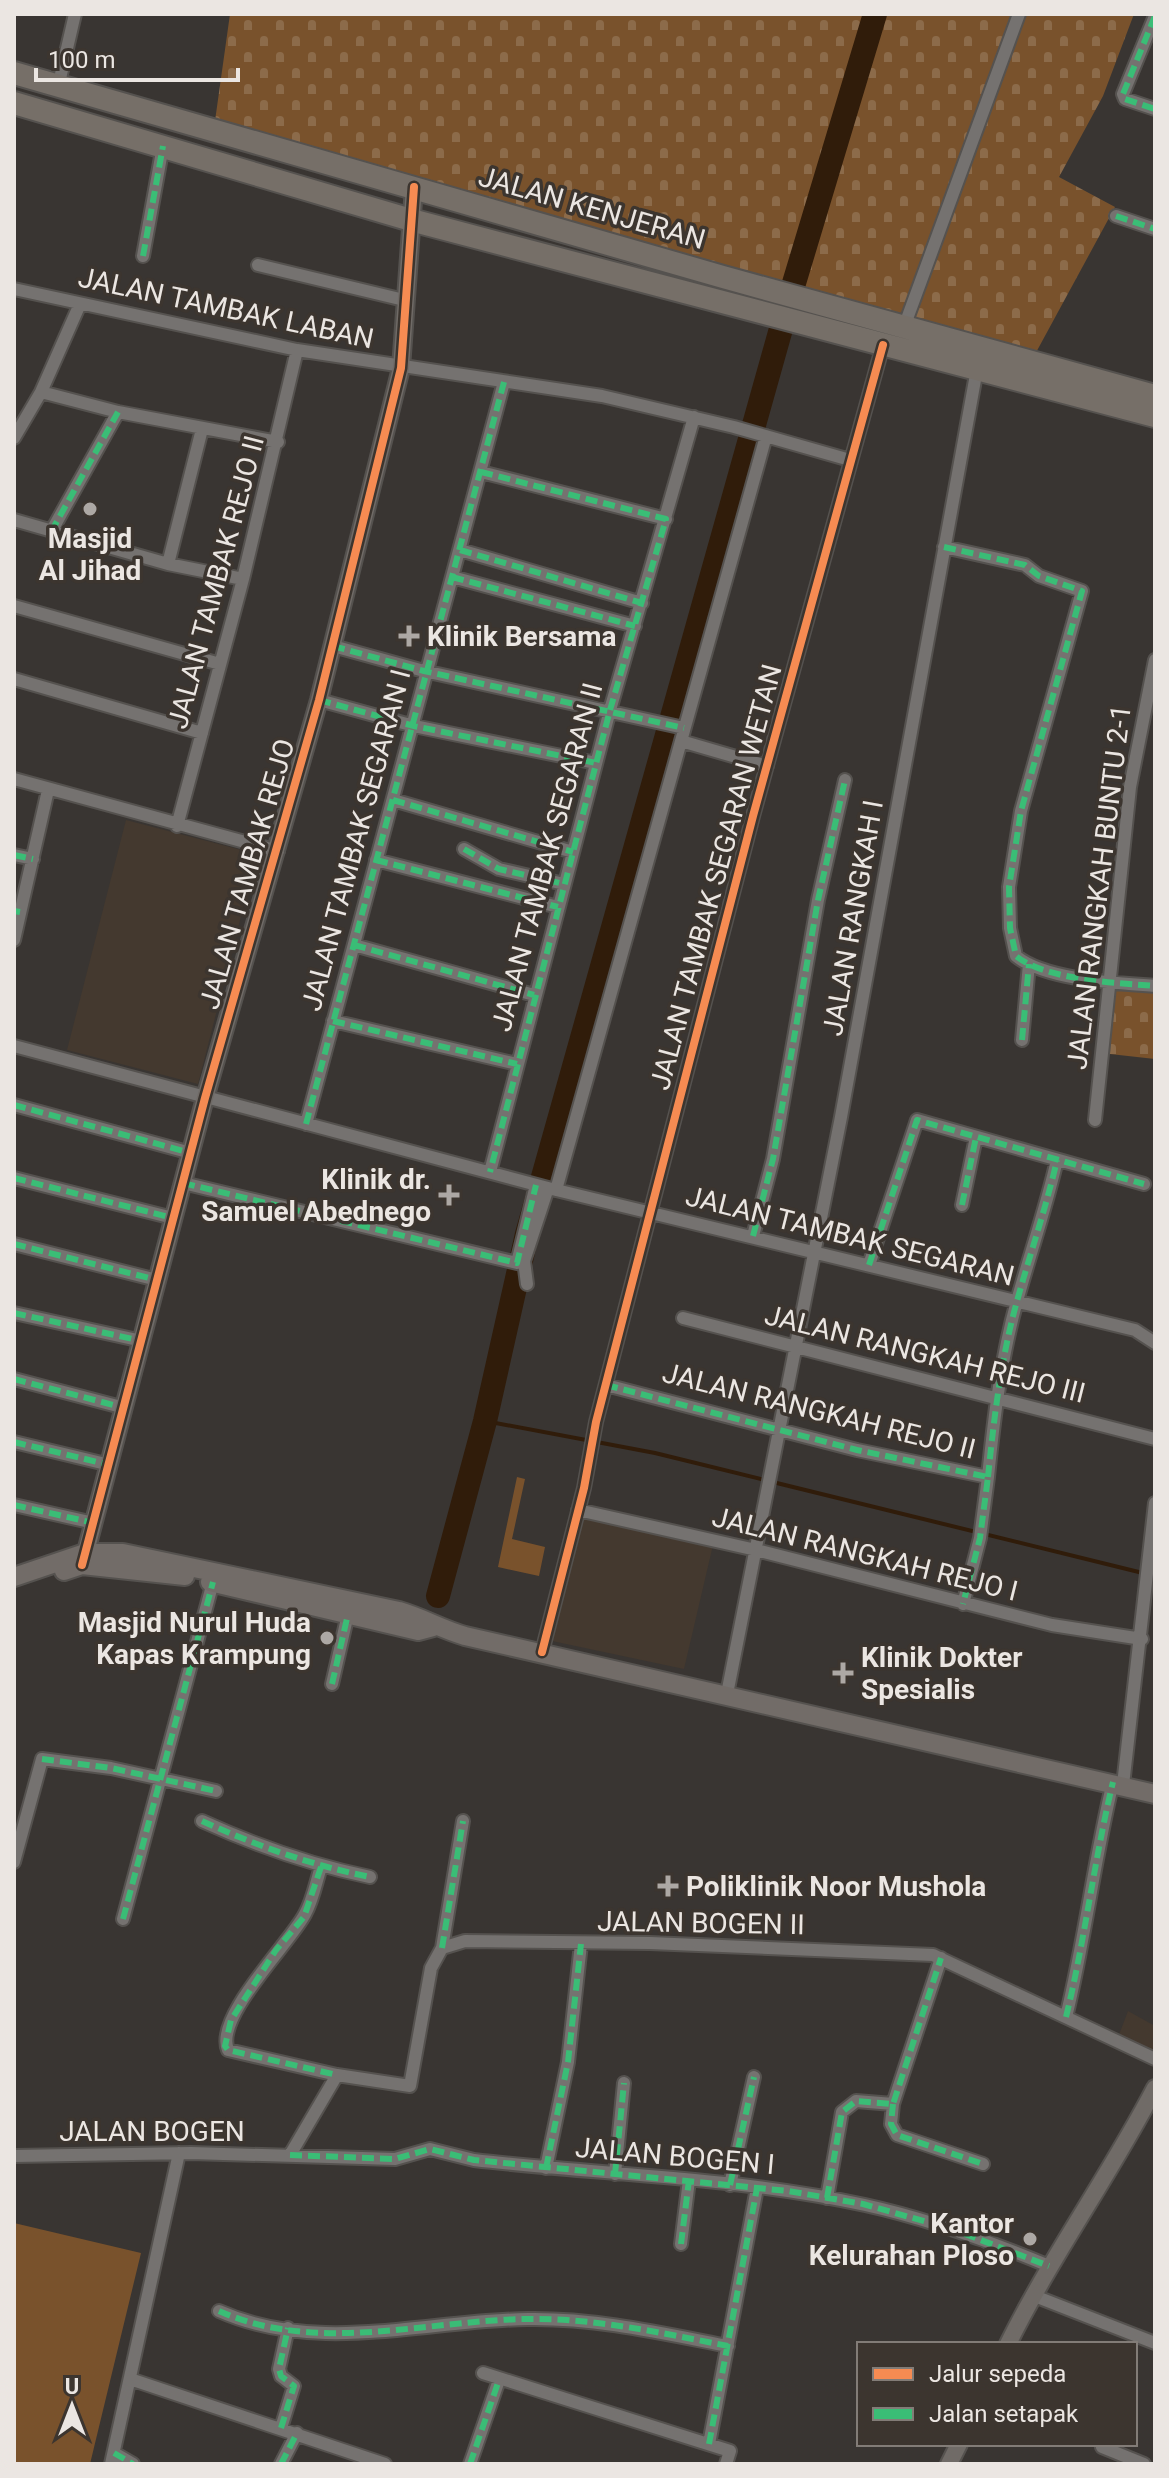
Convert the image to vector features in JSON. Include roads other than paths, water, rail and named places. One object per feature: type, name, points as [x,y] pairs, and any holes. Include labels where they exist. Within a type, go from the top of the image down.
[{"type":"highway","name":"JALAN KENJERAN","points":[[14,73],[723,277],[1155,396]]},
{"type":"highway","name":"JALAN KENJERAN","points":[[14,103],[411,220],[1155,416]]},
{"type":"highway","points":[[717,300],[723,277]]},
{"type":"main road","points":[[14,1577],[84,1559],[123,1553],[193,1565],[399,1611],[421,1617],[433,1627],[1155,1794]]},
{"type":"main road","points":[[14,1587],[84,1559],[213,1582],[418,1631],[433,1627]]},
{"type":"street","points":[[58,87],[75,14]]},
{"type":"street","points":[[904,327],[1019,14]]},
{"type":"street","points":[[1155,16],[1123,94],[1125,99],[1155,109]]},
{"type":"street","points":[[143,256],[163,146]]},
{"type":"street","name":"JALAN TAMBAK REJO","points":[[84,1559],[205,1098],[319,700],[401,368],[414,187]]},
{"type":"street","points":[[1116,216],[1155,229]]},
{"type":"street","points":[[258,265],[404,300]]},
{"type":"street","name":"JALAN TAMBAK LABAN","points":[[14,289],[297,350],[602,396],[734,427],[850,460]]},
{"type":"street","points":[[14,438],[41,392],[80,304]]},
{"type":"street","name":"JALAN TAMBAK SEGARAN WETAN","points":[[578,1510],[596,1422],[767,766],[883,345]]},
{"type":"street","name":"JALAN TAMBAK REJO II","points":[[177,826],[278,442],[297,350]]},
{"type":"street","name":"JALAN RANGKAH I","points":[[756,1550],[816,1251],[977,369]]},
{"type":"street","name":"JALAN TAMBAK SEGARAN I","points":[[306,1124],[414,726],[424,671],[460,550],[504,382]]},
{"type":"street","points":[[41,392],[118,412],[278,442]]},
{"type":"street","points":[[51,532],[118,412]]},
{"type":"street","name":"JALAN TAMBAK SEGARAN II","points":[[490,1172],[610,710],[694,417]]},
{"type":"street","points":[[168,564],[202,429]]},
{"type":"street","points":[[527,1284],[524,1261],[680,731],[762,435]]},
{"type":"street","points":[[481,472],[666,519]]},
{"type":"street","points":[[14,520],[168,564],[243,579]]},
{"type":"street","points":[[944,547],[1025,565],[1039,576],[1082,591],[1021,811],[1010,871],[1013,948],[1016,956],[1029,964],[1109,982],[1155,986]]},
{"type":"street","points":[[460,550],[642,603]]},
{"type":"street","points":[[452,577],[635,626]]},
{"type":"street","points":[[14,606],[220,664]]},
{"type":"street","points":[[333,646],[424,671],[658,720],[767,766]]},
{"type":"street","name":"JALAN RANGKAH BUNTU 2-1","points":[[1095,1120],[1130,787],[1155,660]]},
{"type":"street","points":[[14,679],[202,733]]},
{"type":"street","points":[[319,700],[414,726],[596,763]]},
{"type":"street","points":[[14,779],[177,826],[278,851]]},
{"type":"street","points":[[753,1236],[773,1159],[845,780]]},
{"type":"street","points":[[14,940],[17,912],[33,859],[48,790]]},
{"type":"street","points":[[393,800],[573,852]]},
{"type":"street","points":[[464,849],[499,869],[564,884]]},
{"type":"street","points":[[14,855],[33,859]]},
{"type":"street","points":[[376,860],[558,907]]},
{"type":"street","points":[[354,945],[534,995]]},
{"type":"street","points":[[1022,1040],[1029,964]]},
{"type":"street","points":[[333,1021],[517,1064]]},
{"type":"street","name":"JALAN TAMBAK SEGARAN","points":[[14,1046],[547,1187],[1135,1330],[1155,1343]]},
{"type":"street","points":[[14,1105],[191,1153]]},
{"type":"street","points":[[869,1265],[917,1120],[1144,1184]]},
{"type":"street","points":[[962,1205],[976,1137]]},
{"type":"street","points":[[988,1477],[997,1396],[1017,1302],[1040,1231],[1057,1160]]},
{"type":"street","points":[[14,1178],[173,1218]]},
{"type":"street","points":[[183,1183],[517,1263],[525,1229],[547,1187]]},
{"type":"street","points":[[14,1244],[157,1280]]},
{"type":"street","points":[[14,1313],[142,1341]]},
{"type":"street","name":"JALAN RANGKAH REJO III","points":[[683,1318],[997,1396],[1155,1439]]},
{"type":"street","points":[[14,1379],[125,1408]]},
{"type":"street","name":"JALAN RANGKAH REJO II","points":[[606,1385],[927,1466],[988,1477],[981,1531],[963,1604]]},
{"type":"street","points":[[14,1442],[110,1465]]},
{"type":"street","points":[[1066,2017],[1077,1974],[1099,1836],[1118,1784],[1142,1639],[1155,1503]]},
{"type":"street","points":[[14,1505],[94,1523]]},
{"type":"street","points":[[542,1652],[578,1510]]},
{"type":"street","name":"JALAN RANGKAH REJO I","points":[[578,1510],[756,1550],[1052,1625],[1142,1639]]},
{"type":"street","points":[[727,1694],[756,1550]]},
{"type":"street","points":[[123,1919],[158,1781],[194,1665],[213,1582]]},
{"type":"street","points":[[332,1684],[348,1614]]},
{"type":"street","points":[[14,1862],[42,1759],[111,1768],[158,1781],[216,1791]]},
{"type":"street","points":[[202,1821],[229,1835],[321,1867],[370,1877]]},
{"type":"street","points":[[321,1867],[304,1917],[276,1950],[231,2020],[226,2048],[337,2075],[410,2086],[431,1968],[435,1955],[442,1948],[463,1821]]},
{"type":"street","name":"JALAN BOGEN II","points":[[442,1948],[465,1941],[650,1943],[906,1952],[941,1958],[1155,2059]]},
{"type":"street","points":[[546,2168],[568,2062],[581,1944]]},
{"type":"street","points":[[941,1958],[893,2104],[891,2124],[897,2135],[983,2164]]},
{"type":"street","points":[[290,2155],[337,2075]]},
{"type":"street","points":[[730,2185],[754,2077]]},
{"type":"street","points":[[615,2174],[624,2083]]},
{"type":"street","points":[[1009,2342],[1032,2295],[1124,2145],[1155,2088]]},
{"type":"street","points":[[827,2198],[837,2128],[845,2107],[856,2101],[893,2104]]},
{"type":"street","name":"JALAN BOGEN I","points":[[290,2155],[395,2159],[430,2149],[474,2160],[689,2180],[827,2198],[914,2217],[1049,2266]]},
{"type":"street","points":[[133,2464],[113,2458],[179,2153]]},
{"type":"street","name":"JALAN BOGEN","points":[[14,2156],[179,2153],[290,2155]]},
{"type":"street","points":[[681,2244],[689,2180]]},
{"type":"street","points":[[709,2444],[757,2188]]},
{"type":"street","points":[[1032,2295],[1155,2343]]},
{"type":"street","points":[[219,2311],[288,2328],[366,2334],[478,2321],[576,2319],[728,2346]]},
{"type":"street","points":[[281,2428],[294,2386],[279,2371],[288,2328]]},
{"type":"street","points":[[483,2373],[709,2444],[728,2458]]},
{"type":"street","points":[[130,2379],[385,2464]]},
{"type":"street","points":[[470,2464],[499,2380]]},
{"type":"street","points":[[281,2464],[297,2433]]},
{"type":"street","points":[[949,2464],[958,2446]]},
{"type":"street","points":[[1102,2447],[1144,2464]]},
{"type":"waterway","points":[[438,1596],[485,1421],[527,1234],[791,293],[875,14]]},
{"type":"waterway","points":[[485,1421],[655,1453],[1155,1576]]},
{"type":"place","name":"Masjid Al Jihad","points":[[90,509]]},
{"type":"place","name":"Klinik Bersama","points":[[409,636]]},
{"type":"place","name":"Klinik dr. Samuel Abednego","points":[[449,1195]]},
{"type":"place","name":"Masjid Nurul Huda Kapas Krampung","points":[[327,1638]]},
{"type":"place","name":"Klinik Dokter Spesialis","points":[[843,1673]]},
{"type":"place","name":"Poliklinik Noor Mushola","points":[[668,1886]]},
{"type":"place","name":"Kantor Kelurahan Ploso","points":[[1030,2239]]}]
